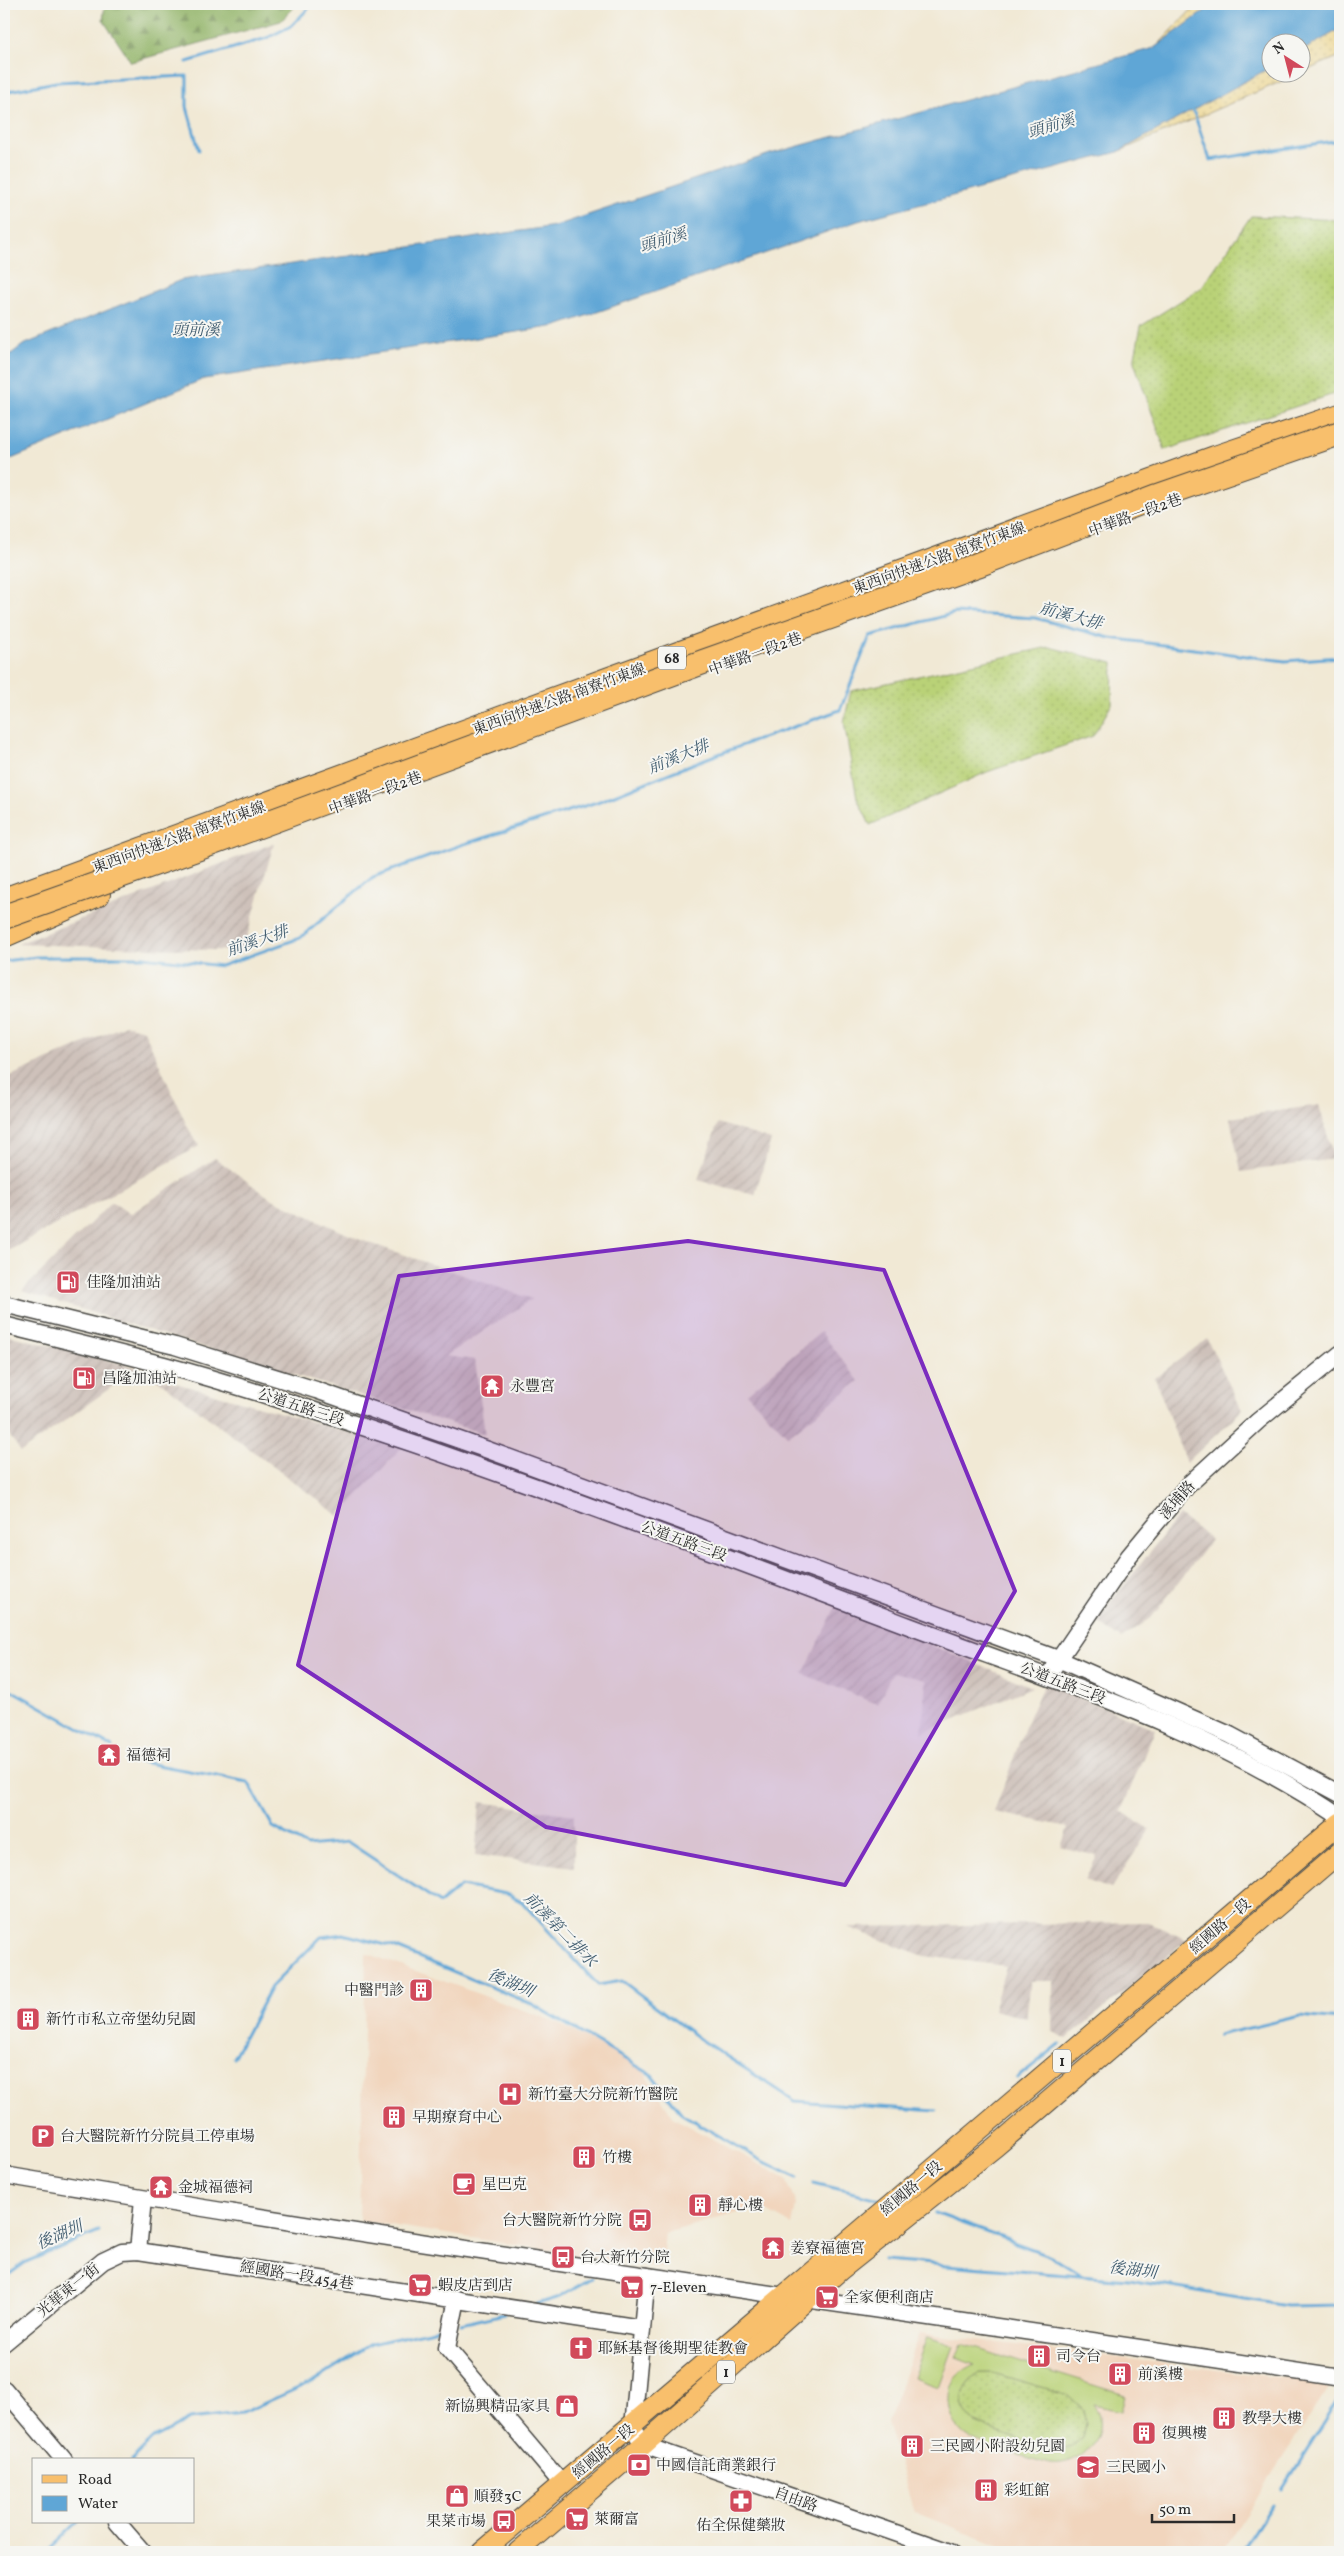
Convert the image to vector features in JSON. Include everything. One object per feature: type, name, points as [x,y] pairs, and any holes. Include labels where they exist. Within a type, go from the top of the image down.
[{"type":"highway","name":"東西向快速公路 南寮竹東線","points":[[4,900],[660,662],[817,602],[1215,458],[1340,416]]},
{"type":"highway","name":"東西向快速公路 南寮竹東線","points":[[4,917],[202,847],[703,662],[977,566],[1158,496],[1340,433]]},
{"type":"highway","points":[[4,935],[33,923],[109,882]]},
{"type":"main road","name":"經國路一段","points":[[482,2552],[633,2427],[782,2297],[1340,1823]]},
{"type":"main road","name":"經國路一段","points":[[518,2552],[643,2445],[839,2271],[995,2147],[1340,1852]]},
{"type":"street","name":"中華路一段2巷","points":[[4,913],[170,865],[345,804],[1340,442]]},
{"type":"street","name":"公道五路三段","points":[[4,1304],[174,1346],[316,1390],[488,1450],[1058,1659],[1230,1735],[1340,1794]]},
{"type":"street","points":[[40,1334],[45,1315]]},
{"type":"street","name":"公道五路三段","points":[[4,1325],[166,1365],[331,1416],[506,1476],[1048,1677],[1206,1741],[1276,1776],[1340,1817]]},
{"type":"street","name":"溪埔路","points":[[1048,1677],[1058,1659],[1129,1556],[1188,1486],[1258,1421],[1340,1354]]},
{"type":"street","points":[[4,2175],[142,2199],[782,2297],[809,2299],[1340,2378]]},
{"type":"street","points":[[138,2251],[142,2199]]},
{"type":"street","name":"經國路一段454巷","points":[[138,2251],[641,2328]]},
{"type":"street","name":"光華東一街","points":[[4,2343],[103,2262],[122,2252],[138,2251]]},
{"type":"street","points":[[643,2445],[633,2427],[647,2276]]},
{"type":"street","points":[[457,2299],[447,2348],[563,2485]]},
{"type":"street","points":[[4,2389],[62,2458]]},
{"type":"street","name":"自由路","points":[[643,2445],[950,2552]]},
{"type":"street","points":[[119,2524],[143,2552]]},
{"type":"highlighted area","points":[[688,1241],[884,1270],[1015,1591],[845,1885],[546,1827],[298,1665],[399,1276]]},
{"type":"shaded area","points":[[274,843],[243,951],[18,944]]},
{"type":"shaded area","points":[[125,1025],[144,1030],[187,1126],[199,1146],[4,1253],[4,1079]]},
{"type":"shaded area","points":[[1319,1105],[1334,1159],[1241,1172],[1230,1118]]},
{"type":"shaded area","points":[[718,1123],[771,1140],[755,1195],[698,1180]]},
{"type":"shaded area","points":[[215,1158],[270,1198],[358,1239],[532,1299],[446,1356],[475,1360],[485,1434],[22,1291],[112,1202],[130,1214]]},
{"type":"shaded area","points":[[821,1332],[859,1381],[788,1436],[747,1394]]},
{"type":"shaded area","points":[[4,1334],[138,1368],[21,1452],[4,1428]]},
{"type":"shaded area","points":[[1207,1339],[1242,1410],[1186,1463],[1155,1378]]},
{"type":"shaded area","points":[[154,1377],[402,1447],[339,1516]]},
{"type":"shaded area","points":[[1179,1515],[1211,1540],[1151,1618],[1121,1639],[1096,1621]]},
{"type":"shaded area","points":[[836,1606],[1032,1687],[922,1733],[926,1680],[893,1672],[877,1704],[803,1674]]},
{"type":"shaded area","points":[[1045,1683],[1155,1729],[1121,1811],[1150,1829],[1111,1889],[1085,1880],[1097,1856],[1061,1847],[1068,1827],[994,1812],[1029,1716]]},
{"type":"shaded area","points":[[480,1802],[574,1815],[574,1867],[475,1855]]},
{"type":"shaded area","points":[[1148,1922],[1187,1940],[1066,2039],[1052,2031],[1053,1981],[1031,1981],[1026,2018],[993,2010],[1006,1966],[924,1956],[847,1927]]},
{"type":"shaded area","name":"新竹臺大分院新竹醫院","points":[[366,1953],[556,2022],[642,2069],[674,2118],[786,2179],[796,2204],[792,2225],[759,2207],[665,2233],[661,2268],[359,2220]]},
{"type":"shaded area","name":"三民國小","points":[[920,2333],[1331,2384],[1221,2552],[1015,2552],[914,2512],[887,2423]]},
{"type":"green space","points":[[105,4],[297,4],[281,21],[131,62],[103,20]]},
{"type":"green space","points":[[1251,216],[1340,220],[1340,392],[1165,450],[1134,362],[1141,326],[1201,288]]},
{"type":"green space","points":[[1049,647],[1113,663],[1112,704],[1093,736],[987,772],[870,825],[857,798],[844,722],[851,691]]},
{"type":"green space","points":[[928,2337],[954,2346],[939,2387],[913,2378]]},
{"type":"green space","points":[[962,2344],[1125,2395],[1121,2411],[1093,2405],[1099,2416],[1097,2437],[1086,2452],[1070,2462],[1051,2464],[1009,2452],[968,2437],[956,2425],[949,2403],[951,2386],[960,2373],[975,2364],[956,2357]],"holes":[[[979,2373],[993,2373],[1066,2394],[1083,2410],[1086,2424],[1083,2437],[1070,2448],[1055,2451],[974,2423],[964,2409],[962,2396],[967,2385]]]},
{"type":"green space","points":[[979,2373],[993,2373],[1066,2394],[1083,2410],[1086,2424],[1083,2437],[1069,2448],[1055,2451],[974,2423],[964,2409],[962,2396],[967,2385]]},
{"type":"sand","points":[[1197,4],[1340,4],[1340,56],[1312,68],[1312,32],[1262,32],[1262,82],[1280,82],[1118,152],[1155,48]]},
{"type":"water","name":"頭前溪","points":[[1214,4],[1340,4],[1340,29],[1312,45],[1312,32],[1262,32],[1262,72],[1118,152],[858,221],[557,326],[204,379],[4,462],[4,359],[23,345],[181,280],[555,226],[770,154],[1154,48]]},
{"type":"waterway","points":[[187,62],[267,38],[291,26],[313,4]]},
{"type":"waterway","points":[[4,92],[56,82],[187,76],[187,107],[199,150]]},
{"type":"waterway","points":[[1192,107],[1210,160],[1340,140]]},
{"type":"waterway","name":"前溪大排","points":[[4,961],[36,957],[144,957],[221,966],[300,938],[373,877],[461,845],[597,802],[705,759],[840,710],[870,636],[955,613],[1035,618],[1110,638],[1285,661],[1340,657]]},
{"type":"waterway","name":"前溪第二排水","points":[[4,1686],[112,1747]]},
{"type":"waterway","name":"前溪第二排水","points":[[127,1756],[136,1761],[248,1782],[273,1827],[307,1846],[348,1842],[440,1903],[461,1886],[507,1894],[522,1902],[598,1985],[622,1981],[697,2037],[795,2101],[936,2111]]},
{"type":"waterway","name":"後湖圳","points":[[233,2058],[271,1987],[321,1937],[343,1934],[394,1947],[532,2004],[652,2075],[682,2114],[759,2159],[797,2178]]},
{"type":"waterway","name":"前溪第二排水","points":[[1219,2035],[1300,2016],[1340,2020]]},
{"type":"waterway","name":"前溪第二排水","points":[[1017,2078],[1060,2044]]},
{"type":"waterway","name":"後湖圳","points":[[814,2183],[879,2199]]},
{"type":"waterway","name":"後湖圳","points":[[935,2213],[1051,2256],[1082,2276]]},
{"type":"waterway","name":"後湖圳","points":[[4,2278],[26,2262],[99,2231]]},
{"type":"waterway","name":"後湖圳","points":[[884,2260],[1129,2280],[1287,2306],[1340,2305]]},
{"type":"waterway","points":[[537,2304],[557,2298],[592,2278]]},
{"type":"waterway","points":[[461,2324],[504,2314]]},
{"type":"waterway","points":[[133,2458],[154,2438],[190,2419],[242,2413],[312,2382],[371,2344],[442,2328]]},
{"type":"waterway","points":[[1282,2489],[1340,2397]]},
{"type":"waterway","points":[[1241,2552],[1272,2505]]},
{"type":"waterway","points":[[46,2552],[76,2524]]},
{"type":"place","name":"佳隆加油站","points":[[68,1282]]},
{"type":"place","name":"昌隆加油站","points":[[84,1378]]},
{"type":"place","name":"永豐宮","points":[[492,1386]]},
{"type":"place","name":"福德祠","points":[[109,1755]]},
{"type":"place","name":"中醫門診","points":[[421,1990]]},
{"type":"place","name":"新竹市私立帝堡幼兒園","points":[[28,2019]]},
{"type":"place","name":"新竹臺大分院新竹醫院","points":[[510,2094]]},
{"type":"place","name":"早期療育中心","points":[[394,2117]]},
{"type":"place","name":"台大醫院新竹分院員工停車場","points":[[43,2136]]},
{"type":"place","name":"竹樓","points":[[584,2157]]},
{"type":"place","name":"星巴克","points":[[464,2184]]},
{"type":"place","name":"金城福德祠","points":[[161,2187]]},
{"type":"place","name":"靜心樓","points":[[700,2205]]},
{"type":"place","name":"台大醫院新竹分院","points":[[640,2220]]},
{"type":"place","name":"姜寮福德宮","points":[[773,2248]]},
{"type":"place","name":"台大新竹分院","points":[[563,2257]]},
{"type":"place","name":"蝦皮店到店","points":[[420,2285]]},
{"type":"place","name":"7-Eleven","points":[[632,2287]]},
{"type":"place","name":"全家便利商店","points":[[827,2297]]},
{"type":"place","name":"耶穌基督後期聖徒教會","points":[[581,2348]]},
{"type":"place","name":"司令台","points":[[1039,2356]]},
{"type":"place","name":"前溪樓","points":[[1120,2374]]},
{"type":"place","name":"新協興精品家具","points":[[567,2406]]},
{"type":"place","name":"教學大樓","points":[[1224,2418]]},
{"type":"place","name":"復興樓","points":[[1144,2433]]},
{"type":"place","name":"三民國小附設幼兒園","points":[[912,2446]]},
{"type":"place","name":"中國信託商業銀行","points":[[639,2465]]},
{"type":"place","name":"三民國小","points":[[1088,2467]]},
{"type":"place","name":"彩虹館","points":[[986,2490]]},
{"type":"place","name":"順發3C","points":[[457,2496]]},
{"type":"place","name":"佑全保健藥妝","points":[[741,2501]]},
{"type":"place","name":"萊爾富","points":[[577,2519]]},
{"type":"place","name":"果菜市場","points":[[504,2521]]}]
